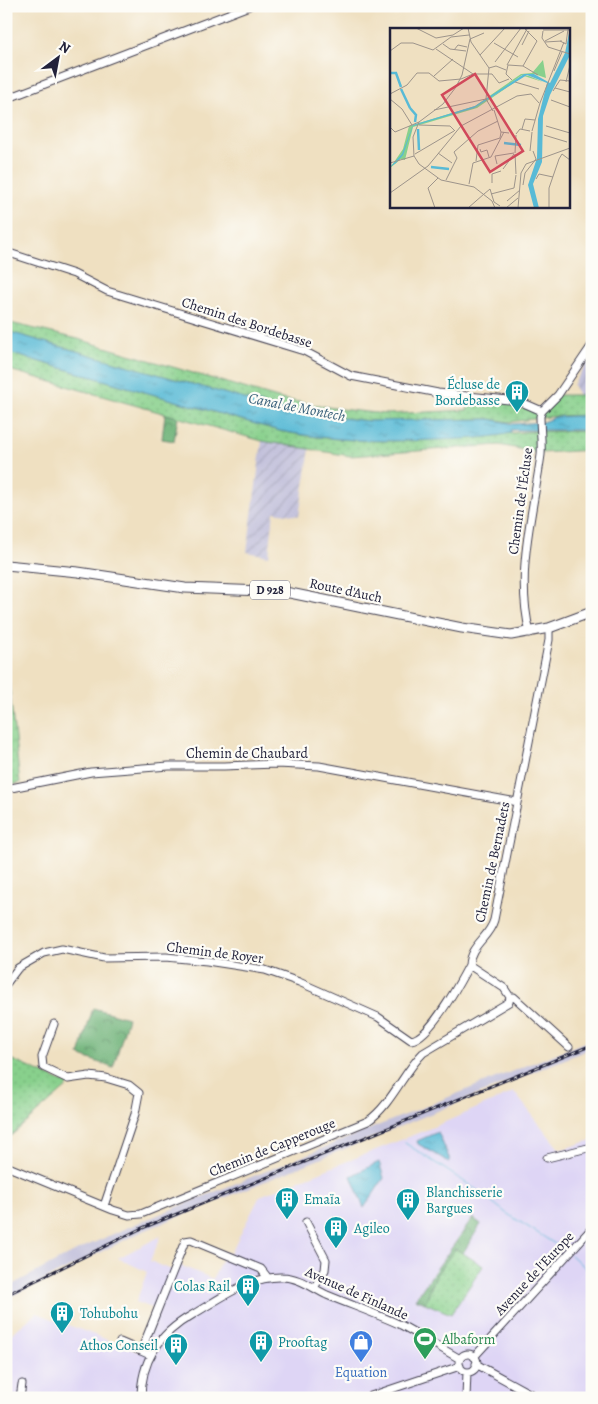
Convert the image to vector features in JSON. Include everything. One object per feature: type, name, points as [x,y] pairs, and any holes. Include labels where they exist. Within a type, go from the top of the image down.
[{"type":"main road","name":"Route d'Auch","points":[[6,565],[78,572],[185,588],[285,592],[462,628],[511,635],[530,633]]},
{"type":"main road","name":"D 928","points":[[530,633],[592,612]]},
{"type":"street","points":[[6,99],[249,6]]},
{"type":"street","name":"Chemin des Bordebasse","points":[[6,252],[74,274],[107,291],[304,351],[351,376],[438,393],[519,401],[541,414]]},
{"type":"street","points":[[541,414],[558,395],[592,345]]},
{"type":"street","name":"Chemin de l'Écluse","points":[[530,633],[526,613],[524,559],[541,452],[541,414]]},
{"type":"street","name":"Chemin de Bernadets","points":[[469,965],[472,950],[486,937],[493,925],[550,640],[549,628]]},
{"type":"street","name":"Chemin de Chaubard","points":[[6,789],[91,772],[169,766],[276,764],[319,766],[517,802]]},
{"type":"street","name":"Chemin de Royer","points":[[6,984],[18,968],[44,953],[62,949],[104,958],[166,957],[207,961],[265,970],[299,982],[378,1017],[411,1040],[416,1040],[451,999],[469,965]]},
{"type":"street","points":[[469,965],[504,988],[510,997],[514,997],[568,1047]]},
{"type":"street","name":"Chemin de Capperouge","points":[[6,1166],[126,1214],[141,1214],[365,1123],[378,1112],[412,1064],[423,1053],[509,1002],[510,997]]},
{"type":"street","points":[[54,1024],[42,1058],[43,1067],[68,1079],[89,1076],[106,1078],[129,1085],[139,1093],[135,1114],[104,1206]]},
{"type":"street","points":[[547,1158],[592,1147]]},
{"type":"street","points":[[306,1222],[326,1260],[325,1270],[314,1288]]},
{"type":"street","name":"Avenue de l'Europe","points":[[474,1356],[592,1228]]},
{"type":"street","points":[[141,1351],[185,1242],[191,1240],[261,1269],[268,1278],[242,1287],[173,1326],[156,1344],[150,1355],[143,1374],[141,1398]]},
{"type":"street","name":"Avenue de Finlande","points":[[268,1278],[291,1278],[399,1324],[460,1362]]},
{"type":"street","points":[[120,1342],[150,1355]]},
{"type":"street","points":[[365,1398],[460,1362],[466,1355],[474,1356],[476,1364],[474,1369],[468,1372]]},
{"type":"street","points":[[460,1362],[468,1372],[466,1398]]},
{"type":"street","points":[[476,1364],[538,1398]]},
{"type":"street","points":[[20,1398],[22,1384]]},
{"type":"shaded area","points":[[592,355],[592,395],[579,395],[573,385]]},
{"type":"shaded area","points":[[262,441],[310,449],[299,516],[274,512],[269,556],[247,552]]},
{"type":"shaded area","points":[[592,1039],[592,1048],[141,1232],[6,1299],[6,1288],[82,1248],[138,1223]]},
{"type":"shaded area","points":[[514,1092],[560,1150],[592,1140],[592,1398],[6,1398],[6,1338],[37,1313],[139,1352],[155,1309],[136,1302],[147,1272],[118,1258],[161,1236],[150,1261],[174,1271],[177,1264],[213,1279],[225,1252],[230,1254],[260,1196],[436,1126]]},
{"type":"green space","points":[[6,322],[78,339],[281,399],[340,409],[386,414],[467,410],[476,397],[519,401],[542,411],[558,395],[592,395],[592,415],[556,416],[510,422],[489,419],[368,421],[314,415],[276,408],[6,331]]},
{"type":"green space","points":[[6,352],[280,431],[339,439],[396,441],[532,432],[592,431],[592,450],[541,453],[499,445],[350,456],[262,441],[6,369]]},
{"type":"green space","points":[[165,414],[178,417],[174,441],[162,439]]},
{"type":"green space","points":[[6,658],[20,783],[6,786]]},
{"type":"green space","points":[[93,1008],[128,1018],[113,1068],[79,1055]]},
{"type":"green space","points":[[6,1057],[69,1085],[6,1140]]},
{"type":"green space","points":[[473,1218],[481,1224],[463,1253],[455,1249],[436,1275],[425,1303],[415,1299]]},
{"type":"green space","points":[[455,1248],[483,1266],[451,1314],[425,1303],[436,1275]]},
{"type":"water","points":[[6,331],[276,408],[314,415],[369,421],[489,419],[514,424],[542,422],[556,417],[592,415],[592,430],[511,430],[511,433],[482,438],[414,441],[357,440],[280,431],[6,352]]},
{"type":"water","points":[[438,1132],[450,1160],[449,1162],[418,1144],[417,1141]]},
{"type":"water","points":[[379,1162],[384,1178],[364,1208],[351,1176]]},
{"type":"waterway","points":[[405,1143],[477,1190],[506,1213],[566,1251]]},
{"type":"waterway","points":[[571,1255],[592,1274]]},
{"type":"railway","points":[[6,1295],[140,1229],[592,1045]]},
{"type":"place","name":"Écluse de Bordebasse","points":[[517,413]]},
{"type":"place","name":"Emaïa","points":[[287,1220]]},
{"type":"place","name":"Blanchisserie Bargues","points":[[408,1221]]},
{"type":"place","name":"Agileo","points":[[336,1249]]},
{"type":"place","name":"Colas Rail","points":[[248,1307]]},
{"type":"place","name":"Tohubohu","points":[[62,1334]]},
{"type":"place","name":"Albaform","points":[[425,1360]]},
{"type":"place","name":"Prooftag","points":[[261,1363]]},
{"type":"place","name":"Equation","points":[[361,1363]]},
{"type":"place","name":"Athos Conseil","points":[[176,1366]]},
{"type":"water label","name":"Canal de Montech","points":[[297,407]]}]
